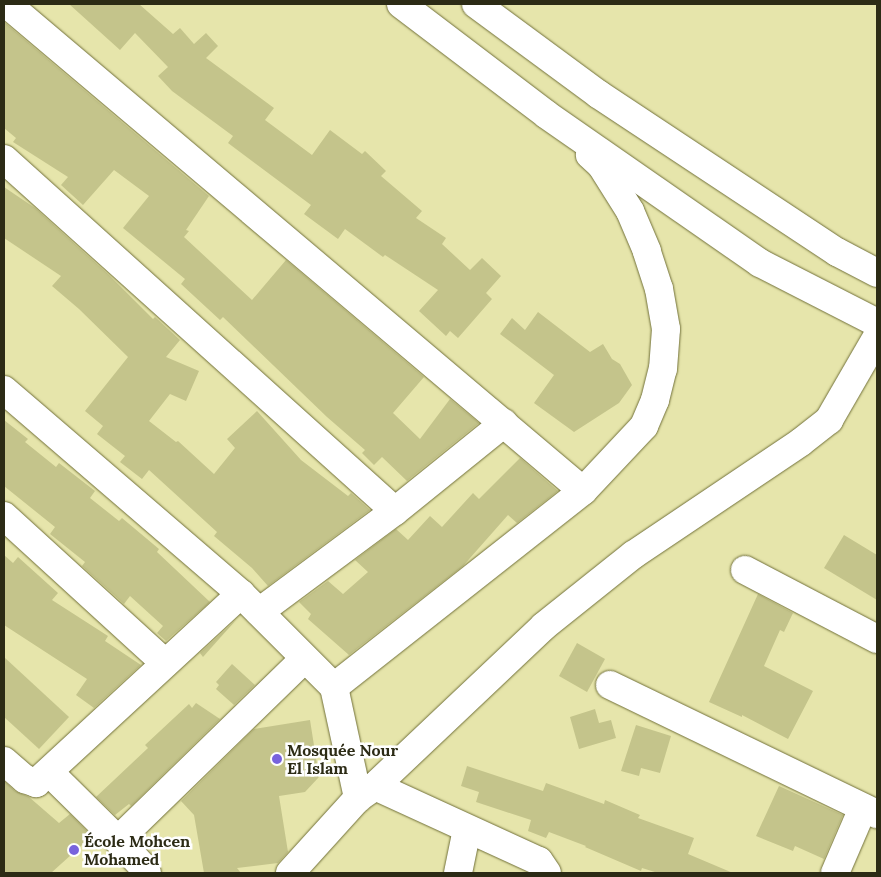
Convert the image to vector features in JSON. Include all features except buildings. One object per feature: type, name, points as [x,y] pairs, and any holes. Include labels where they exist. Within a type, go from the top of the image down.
[{"type":"main road","points":[[7,4],[583,491]]},
{"type":"main road","points":[[402,4],[547,115],[760,263],[877,323]]},
{"type":"main road","points":[[476,4],[606,99],[837,252],[877,273]]},
{"type":"main road","points":[[334,687],[583,491],[644,426],[655,400],[663,369],[666,329],[659,289],[647,251],[630,211],[601,165],[547,115]]},
{"type":"main road","points":[[4,159],[395,511]]},
{"type":"main road","points":[[290,873],[367,792],[544,626],[632,555],[801,442],[829,420],[843,399],[877,336]]},
{"type":"main road","points":[[4,390],[250,603],[334,687],[367,792]]},
{"type":"main road","points":[[4,761],[24,779],[36,783],[165,663],[250,603],[395,511],[504,423]]},
{"type":"main road","points":[[4,516],[165,663]]},
{"type":"main road","points":[[745,570],[877,639]]},
{"type":"main road","points":[[118,840],[304,659]]},
{"type":"main road","points":[[610,685],[870,811],[835,873]]},
{"type":"main road","points":[[49,772],[118,840],[147,873]]},
{"type":"main road","points":[[367,792],[467,829],[543,867],[568,873]]},
{"type":"main road","points":[[458,873],[467,829]]},
{"type":"place","name":"Mosquée Nour El Islam","points":[[277,759]]},
{"type":"place","name":"École Mohcen Mohamed","points":[[74,850]]}]
